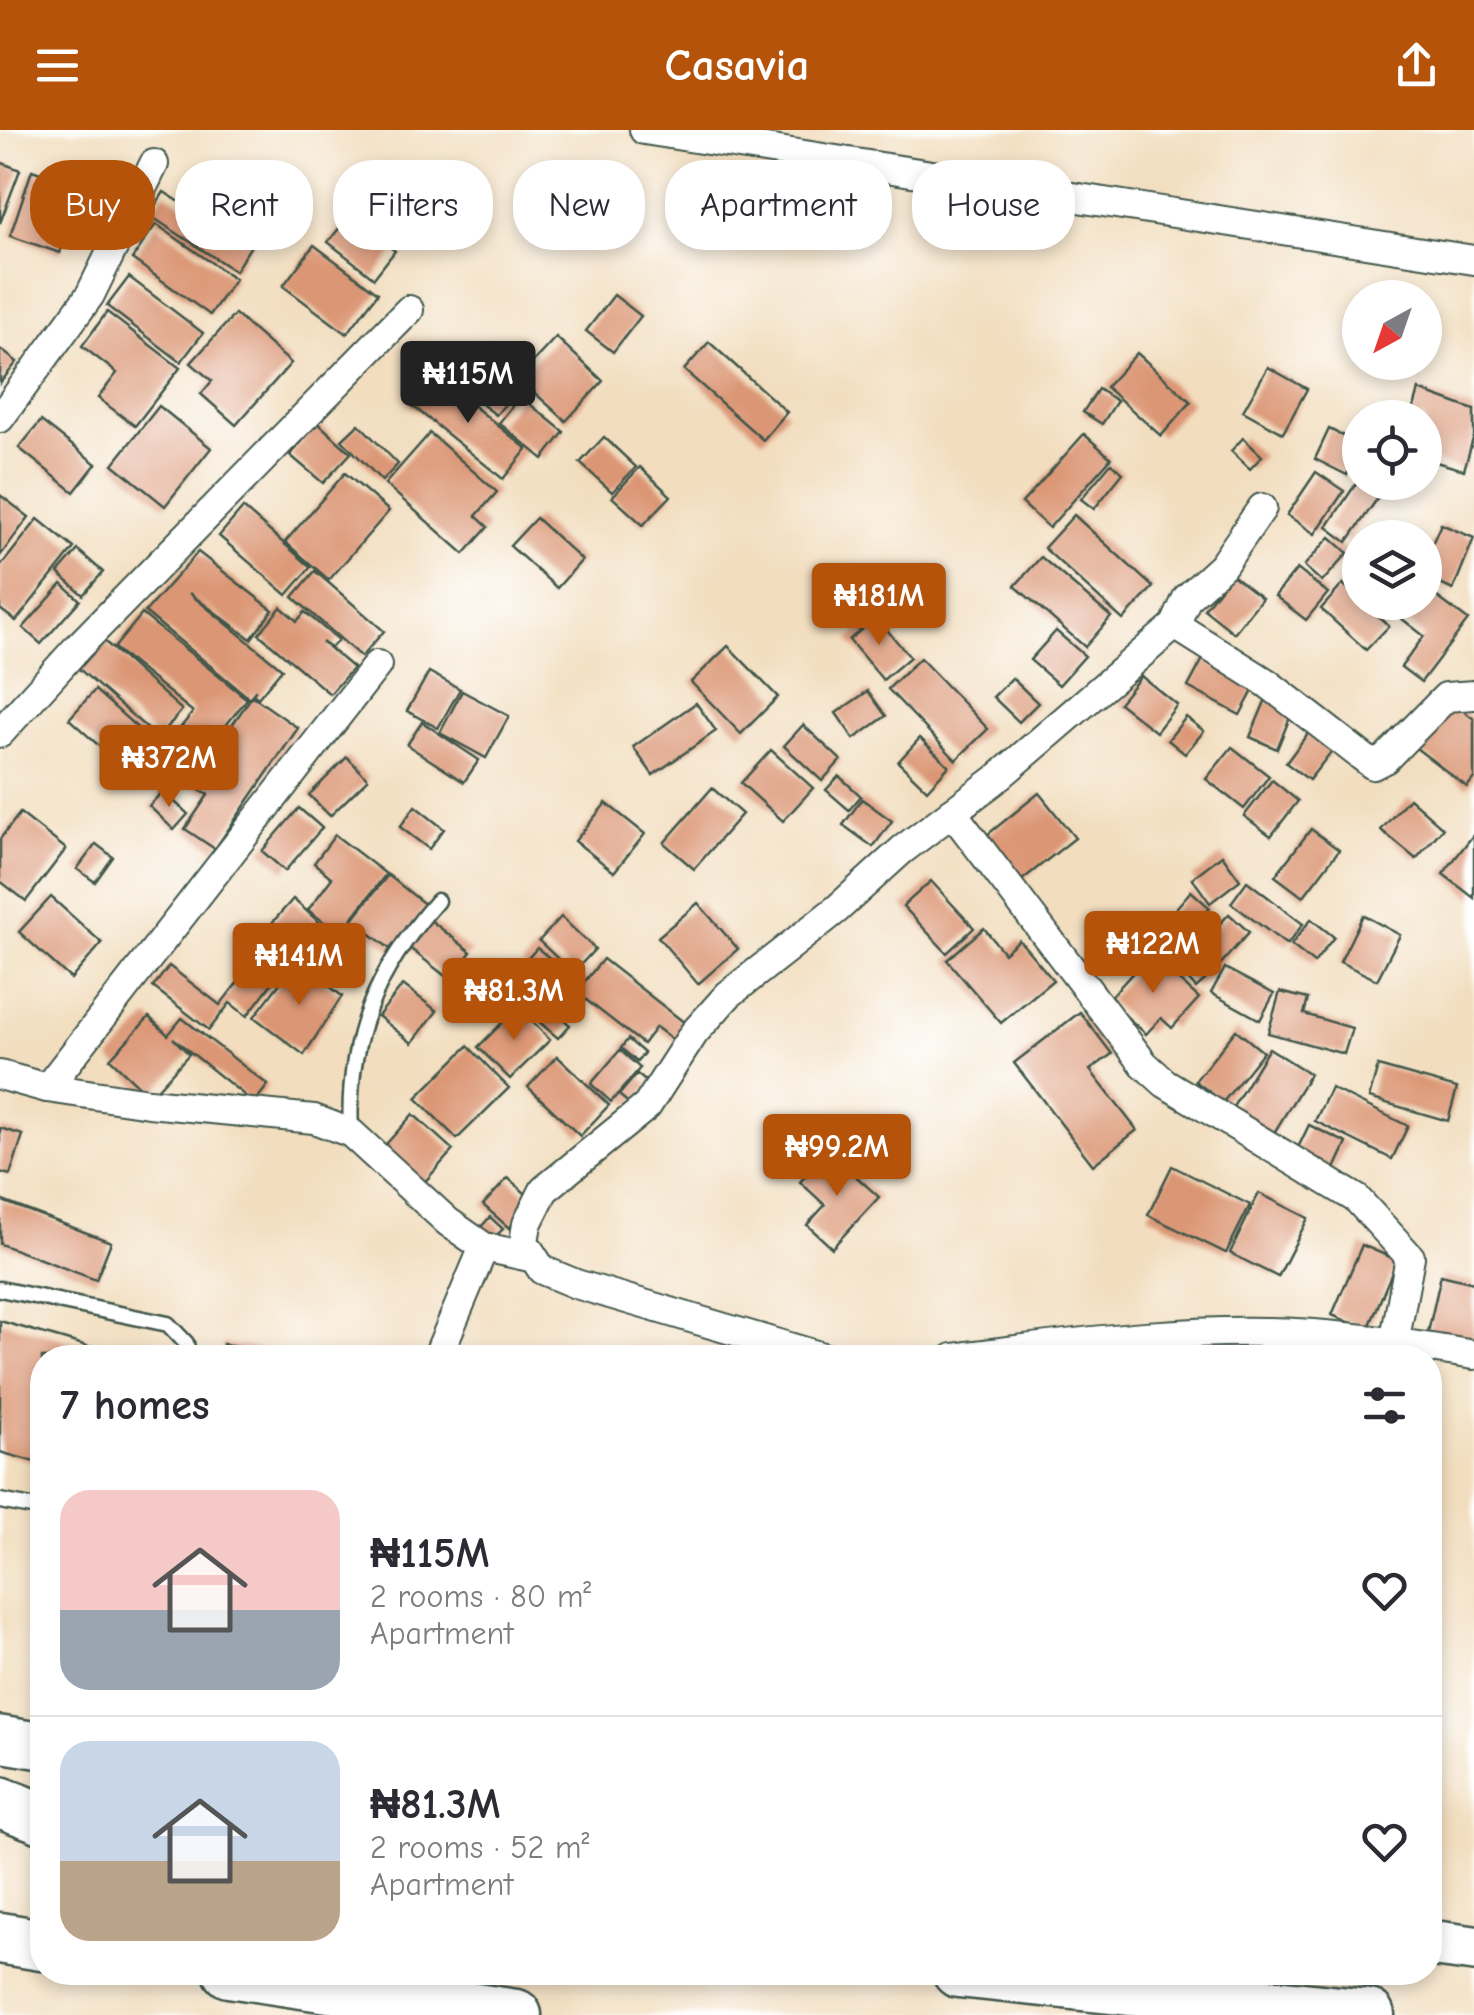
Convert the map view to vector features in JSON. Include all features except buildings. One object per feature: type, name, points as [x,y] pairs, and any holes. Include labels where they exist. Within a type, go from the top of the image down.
[{"type":"highway","points":[[0,1739],[30,1744]]},
{"type":"highway","points":[[0,1802],[30,1816]]},
{"type":"highway","points":[[0,1818],[30,1820]]},
{"type":"highway","points":[[1442,1945],[1474,1949]]},
{"type":"highway","points":[[316,1985],[516,2015]]},
{"type":"highway","points":[[1082,1985],[1369,2015]]},
{"type":"street","points":[[644,130],[1474,260]]},
{"type":"street","points":[[0,418],[90,295],[112,250]]},
{"type":"street","points":[[5,718],[409,310]]},
{"type":"street","points":[[782,1345],[576,1284],[542,1270],[530,1257],[524,1242],[526,1224],[544,1190],[647,1106],[694,1033],[728,995],[1175,625],[1187,598],[1222,566],[1262,508]]},
{"type":"street","points":[[1175,625],[1267,683],[1372,765],[1385,758],[1446,698],[1474,694]]},
{"type":"street","points":[[47,1088],[376,665]]},
{"type":"street","points":[[952,812],[1144,1064],[1166,1083],[1357,1199],[1410,1256],[1394,1344]]},
{"type":"street","points":[[0,1075],[47,1088],[314,1118],[352,1133],[448,1222],[484,1247],[530,1257]]},
{"type":"street","points":[[443,1345],[484,1247]]},
{"type":"street","points":[[1059,1345],[1213,1334],[1312,1334],[1402,1345]]},
{"type":"street","points":[[1442,1350],[1474,1354]]},
{"type":"lane","points":[[352,1133],[348,1083],[355,1045],[398,946],[437,901]]},
{"type":"lane","points":[[0,1289],[168,1324],[186,1345]]},
{"type":"lane","points":[[0,1501],[30,1507]]}]
